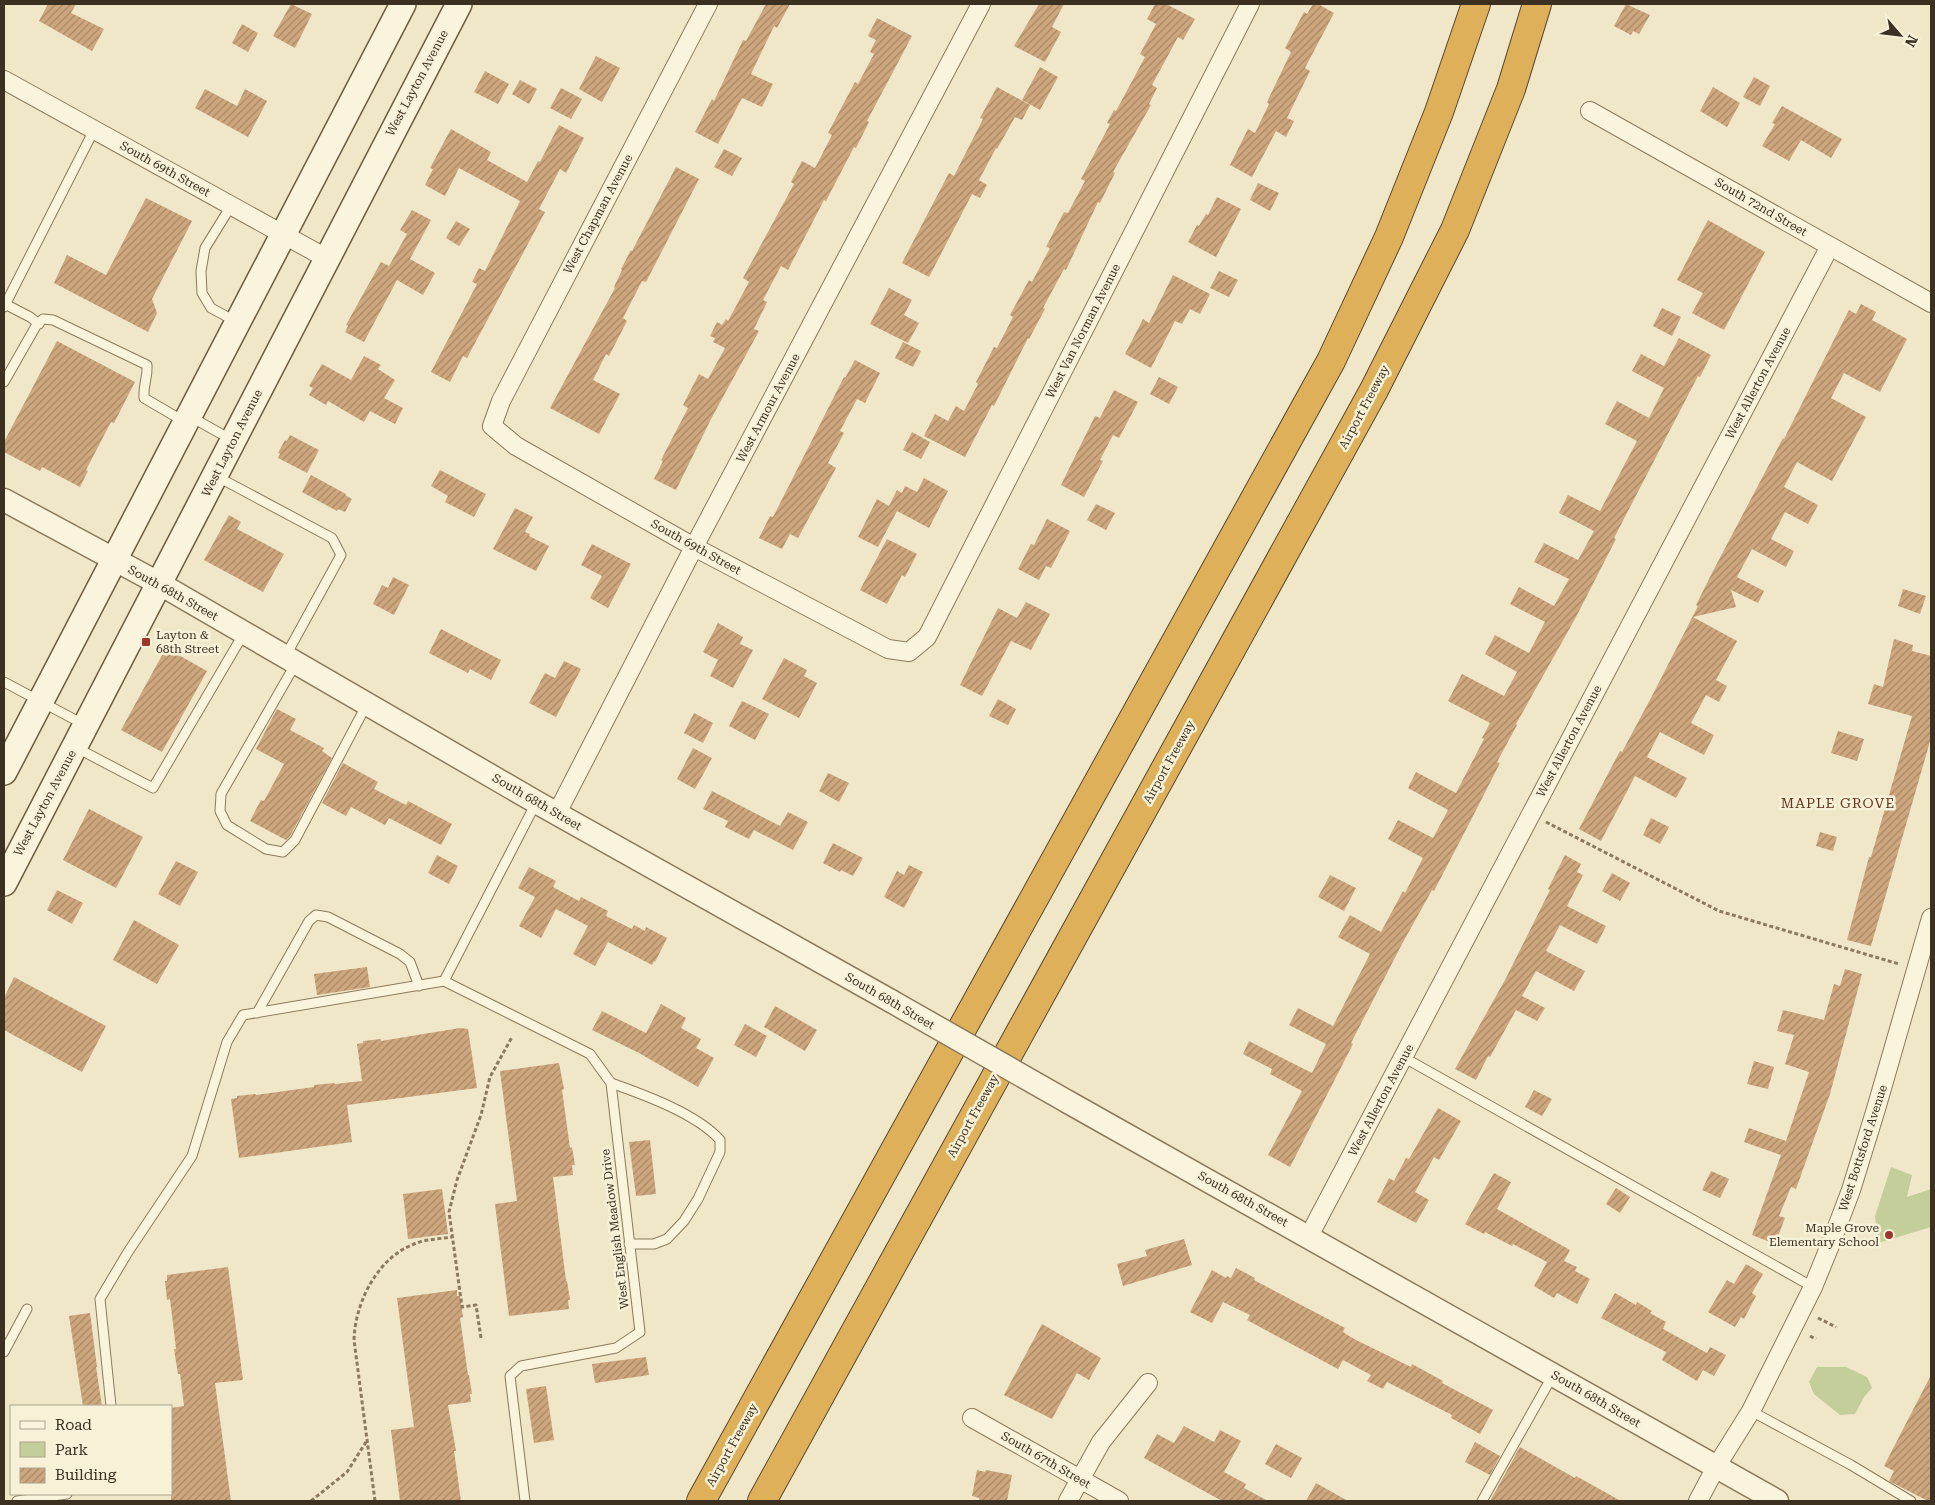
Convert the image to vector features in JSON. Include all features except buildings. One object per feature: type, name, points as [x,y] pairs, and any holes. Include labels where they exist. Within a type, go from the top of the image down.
[{"type":"highway","name":"Airport Freeway","points":[[701,1501],[1331,361],[1389,237],[1439,112],[1476,4]]},
{"type":"highway","name":"Airport Freeway","points":[[762,1501],[1374,390],[1455,230],[1511,88],[1537,4]]},
{"type":"main road","points":[[4,772],[403,4]]},
{"type":"main road","name":"West Layton Avenue","points":[[4,883],[459,4]]},
{"type":"street","name":"West Chapman Avenue","points":[[492,426],[500,401],[708,4]]},
{"type":"street","name":"West Armour Avenue","points":[[557,813],[694,547],[981,4]]},
{"type":"street","name":"West Van Norman Avenue","points":[[909,652],[927,637],[1250,4]]},
{"type":"street","name":"South 69th Street","points":[[4,80],[326,258]]},
{"type":"street","name":"South 72nd Street","points":[[1590,111],[1931,303]]},
{"type":"street","name":"West Allerton Avenue","points":[[1309,1236],[1830,246]]},
{"type":"street","name":"South 69th Street","points":[[492,426],[516,446],[694,547],[888,649],[909,652]]},
{"type":"street","name":"South 68th Street","points":[[4,500],[113,561],[160,584],[536,802],[1777,1501]]},
{"type":"street","name":"West Bottsford Avenue","points":[[1698,1501],[1716,1467],[1752,1411],[1813,1286],[1851,1190],[1931,918]]},
{"type":"street","points":[[1068,1501],[1101,1442],[1148,1382]]},
{"type":"street","name":"South 67th Street","points":[[972,1418],[1119,1501]]},
{"type":"lane","points":[[38,324],[30,317],[4,305],[94,130]]},
{"type":"lane","points":[[231,206],[205,248],[201,271],[202,293],[211,308],[238,322]]},
{"type":"lane","points":[[4,382],[38,324],[42,319],[53,320],[146,365],[148,374],[143,385],[144,398],[233,440]]},
{"type":"lane","points":[[215,476],[332,538],[341,555],[290,660],[221,794],[220,811],[227,825],[266,849],[282,852],[294,840],[367,704]]},
{"type":"lane","points":[[4,682],[40,701],[80,736],[153,788],[244,633]]},
{"type":"lane","points":[[111,1405],[100,1299],[128,1252],[192,1156],[226,1042],[243,1016],[444,981],[536,802]]},
{"type":"lane","points":[[258,1013],[309,921],[316,915],[328,918],[400,954],[410,962],[419,986]]},
{"type":"lane","name":"West English Meadow Drive","points":[[444,981],[590,1054],[611,1083],[640,1332],[616,1348],[521,1366],[510,1376],[524,1501]]},
{"type":"lane","points":[[1403,1057],[1813,1286]]},
{"type":"lane","points":[[611,1083],[644,1094],[675,1110],[712,1131],[720,1140],[720,1152],[698,1198],[684,1221],[667,1240],[654,1244],[630,1244]]},
{"type":"lane","points":[[4,1352],[27,1309]]},
{"type":"lane","points":[[1482,1501],[1553,1375]]},
{"type":"lane","points":[[1752,1411],[1851,1465],[1911,1501]]},
{"type":"lane","points":[[17,1501],[62,1495]]},
{"type":"path","points":[[1531,814],[1719,911],[1899,964]]},
{"type":"path","points":[[481,1338],[476,1305],[462,1307],[449,1212],[457,1180],[481,1115],[490,1077],[512,1037]]},
{"type":"path","points":[[375,1501],[354,1340],[355,1321],[362,1300],[377,1274],[404,1250],[421,1242],[452,1237]]},
{"type":"path","points":[[1818,1318],[1836,1327]]},
{"type":"path","points":[[1810,1336],[1816,1339]]},
{"type":"path","points":[[311,1501],[347,1472],[366,1442]]},
{"type":"green space","points":[[1891,1167],[1912,1175],[1907,1197],[1931,1189],[1931,1227],[1878,1243],[1875,1216]]},
{"type":"green space","points":[[1817,1367],[1846,1367],[1867,1377],[1872,1388],[1864,1397],[1855,1414],[1840,1415],[1814,1394],[1809,1382]]},
{"type":"place","name":"Layton & 68th Street","points":[[146,642]]},
{"type":"place","name":"Maple Grove Elementary School","points":[[1889,1235]]},
{"type":"district","name":"MAPLE GROVE","points":[[1838,803]]}]
